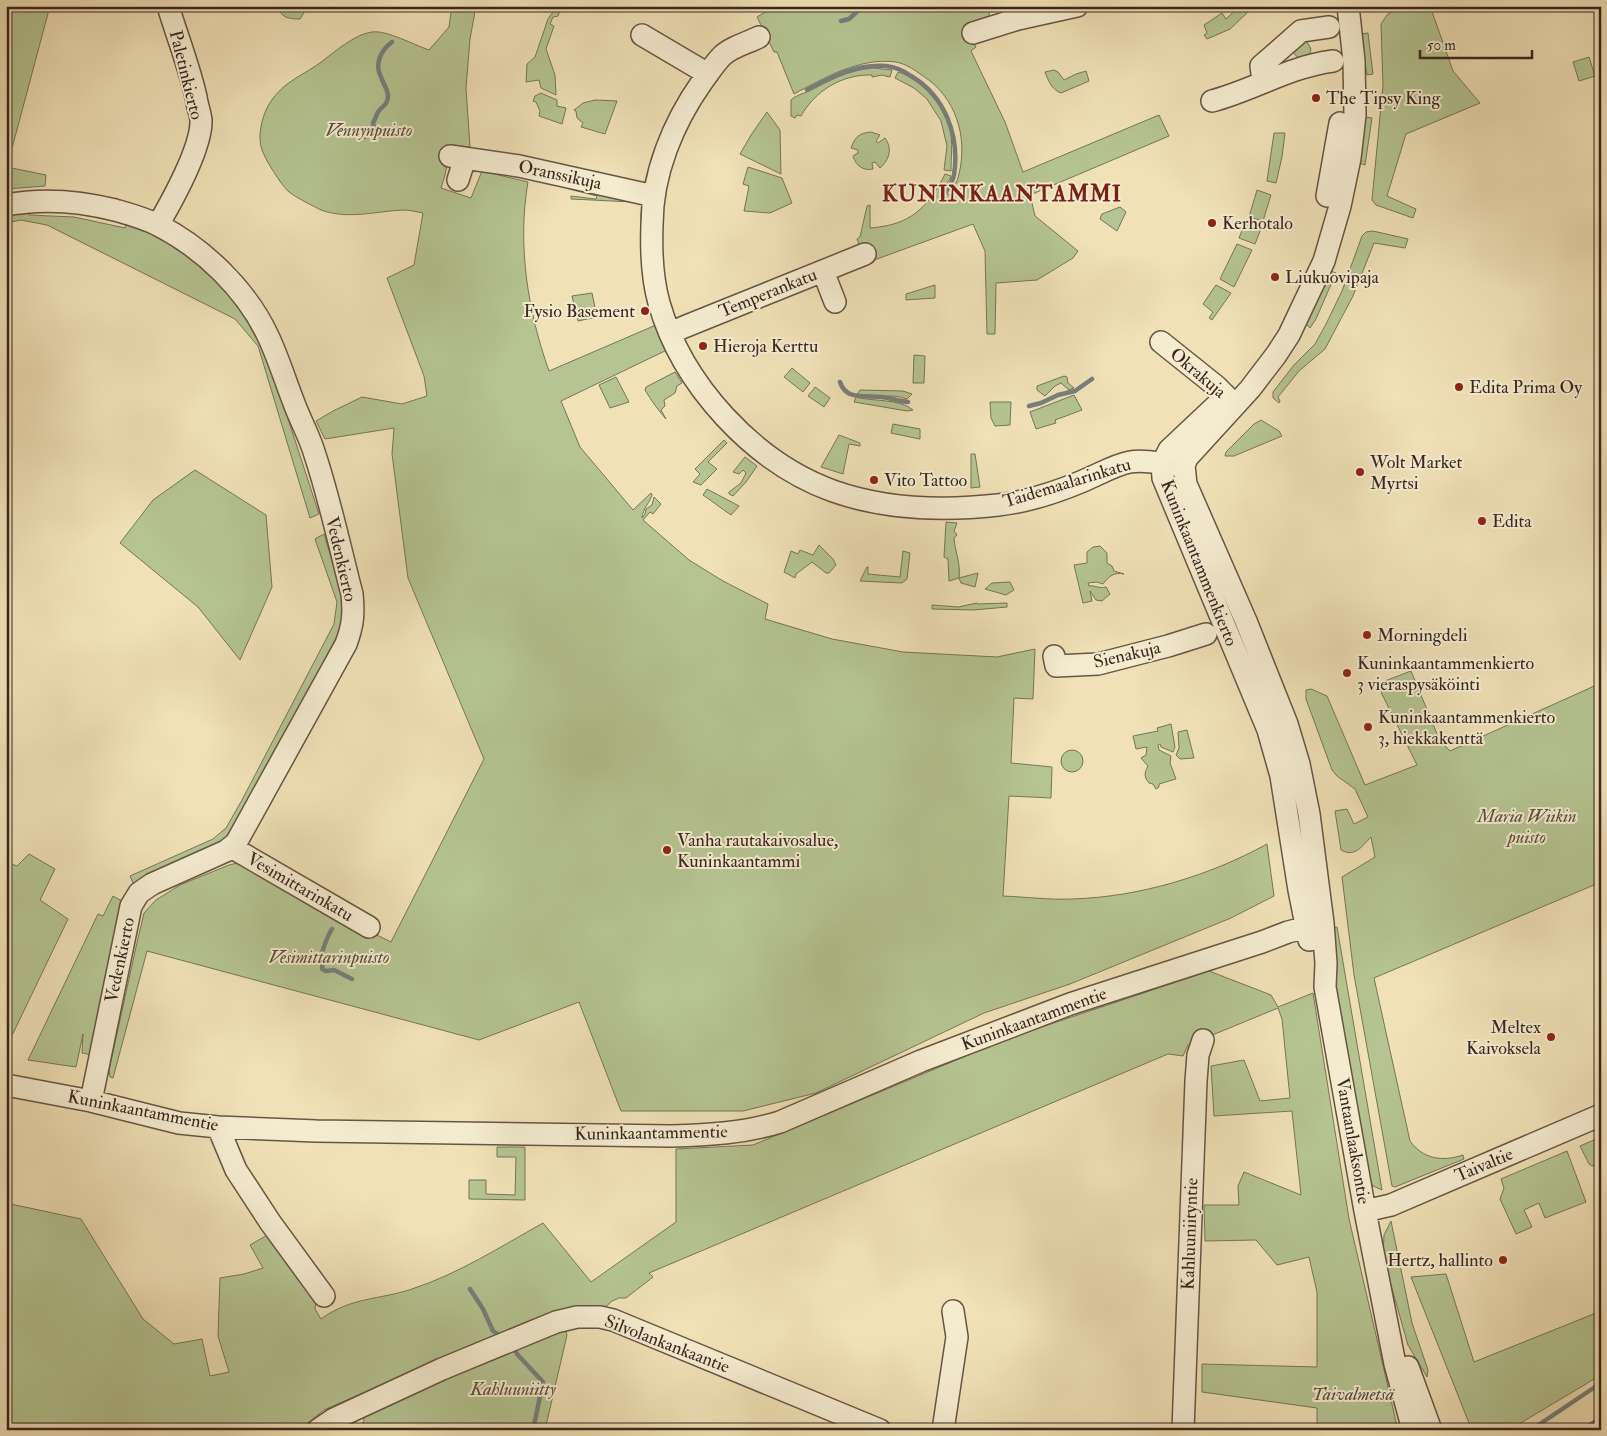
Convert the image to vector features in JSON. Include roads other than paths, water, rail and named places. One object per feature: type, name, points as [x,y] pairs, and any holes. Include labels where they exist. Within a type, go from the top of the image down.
[{"type":"street","name":"Paletinkierto","points":[[158,225],[192,156],[201,120],[192,82],[168,6]]},
{"type":"street","points":[[973,33],[1018,19],[1077,6]]},
{"type":"street","name":"Kuninkaantammenkierto","points":[[1325,985],[1316,966],[1301,772],[1287,724],[1246,621],[1186,484],[1184,466],[1193,450],[1230,401],[1282,321],[1306,270],[1322,221],[1340,122],[1341,60],[1336,6]]},
{"type":"street","name":"Kuninkaantammenkierto","points":[[1314,925],[1281,776],[1268,730],[1163,478],[1162,464],[1171,448],[1230,401],[1250,389],[1290,335],[1324,261],[1340,206],[1350,158],[1355,115],[1354,62],[1348,6]]},
{"type":"street","points":[[1263,81],[1261,66],[1301,31],[1329,27]]},
{"type":"street","points":[[642,35],[708,74]]},
{"type":"street","name":"Taidemaalarinkatu","points":[[758,37],[723,55],[689,103],[672,134],[654,196],[652,240],[655,281],[664,319],[670,333],[685,363],[694,376],[716,407],[743,436],[790,470],[814,484],[853,498],[920,507],[998,505],[1067,487],[1129,462],[1140,461],[1184,466]]},
{"type":"street","points":[[1212,101],[1315,63],[1333,61]]},
{"type":"street","name":"Oranssikuja","points":[[458,180],[457,157],[529,168],[654,196]]},
{"type":"street","name":"Vedenkierto","points":[[6,205],[51,193],[76,202],[133,215],[158,225],[193,247],[216,266],[234,285],[252,309],[267,335],[315,455],[352,594],[354,612],[352,629],[346,644],[239,838],[231,847],[152,884],[139,893],[134,900],[127,920],[91,1101]]},
{"type":"street","name":"Temperankatu","points":[[670,333],[865,254]]},
{"type":"street","points":[[823,272],[835,302]]},
{"type":"street","name":"Okrakuja","points":[[1161,342],[1230,401]]},
{"type":"street","name":"Sienakuja","points":[[1054,656],[1056,666],[1098,664],[1206,634]]},
{"type":"street","name":"Vesimittarinkatu","points":[[231,847],[369,927]]},
{"type":"street","name":"Kuninkaantammentie","points":[[6,1085],[91,1101],[179,1123],[218,1127],[316,1131],[663,1136],[702,1135],[762,1128],[795,1116],[921,1061],[1070,1004],[1314,925]]},
{"type":"street","name":"Vantaanlaaksontie","points":[[1325,985],[1365,1211],[1395,1364],[1413,1430]]},
{"type":"street","name":"Kahluuniityntie","points":[[1183,1430],[1196,1081],[1198,1055],[1203,1040]]},
{"type":"street","name":"Taivaltie","points":[[1365,1211],[1391,1205],[1601,1115]]},
{"type":"street","points":[[218,1127],[236,1170],[270,1222],[329,1297]]},
{"type":"street","name":"Vantaanlaaksontie","points":[[1382,1294],[1432,1430]]},
{"type":"street","points":[[943,1430],[957,1337],[953,1312]]},
{"type":"street","name":"Silvolankankaantie","points":[[318,1430],[334,1419],[442,1369],[556,1322],[577,1317],[600,1317],[612,1320],[880,1430]]},
{"type":"waterway","points":[[841,21],[849,19],[861,8],[870,6]]},
{"type":"waterway","points":[[890,6],[896,7]]},
{"type":"waterway","points":[[365,137],[374,128],[373,123],[378,112],[388,99],[378,67],[382,53],[392,42]]},
{"type":"waterway","points":[[807,90],[845,72],[875,66],[893,67],[923,84],[933,94],[948,118],[955,146],[954,175],[946,192]]},
{"type":"waterway","points":[[1029,406],[1075,391],[1092,379]]},
{"type":"waterway","points":[[840,382],[843,388],[852,395],[881,397],[908,402]]},
{"type":"waterway","points":[[332,929],[322,954],[322,969],[326,971],[334,970],[352,979]]},
{"type":"waterway","points":[[470,1289],[483,1309],[493,1331],[502,1337]]},
{"type":"waterway","points":[[513,1346],[517,1354],[543,1382],[533,1430]]},
{"type":"waterway","points":[[1531,1430],[1601,1383]]},
{"type":"waterway","points":[[1582,1430],[1601,1418]]},
{"type":"place","name":"The Tipsy King","points":[[1316,98]]},
{"type":"place","name":"Kerhotalo","points":[[1212,223]]},
{"type":"place","name":"Liukuovipaja","points":[[1275,277]]},
{"type":"place","name":"Fysio Basement","points":[[645,311]]},
{"type":"place","name":"Hieroja Kerttu","points":[[703,346]]},
{"type":"place","name":"Edita Prima Oy","points":[[1459,387]]},
{"type":"place","name":"Wolt Market Myrtsi","points":[[1360,472]]},
{"type":"place","name":"Vito Tattoo","points":[[874,480]]},
{"type":"place","name":"Edita","points":[[1482,521]]},
{"type":"place","name":"Morningdeli","points":[[1367,635]]},
{"type":"place","name":"Kuninkaantammenkierto 3 vieraspysäköinti","points":[[1347,673]]},
{"type":"place","name":"Kuninkaantammenkierto 3, hiekkakenttä","points":[[1368,727]]},
{"type":"place","name":"Vanha rautakaivosalue, Kuninkaantammi","points":[[667,850]]},
{"type":"place","name":"Meltex Kaivoksela","points":[[1551,1037]]},
{"type":"place","name":"Hertz, hallinto","points":[[1503,1260]]},
{"type":"district","name":"KUNINKAANTAMMI","points":[[1002,194]]},
{"type":"park label","name":"Vennynpuisto","points":[[369,130]]},
{"type":"park label","name":"Maria Wiikin puisto","points":[[1527,826]]},
{"type":"park label","name":"Vesimittarinpuisto","points":[[329,957]]},
{"type":"park label","name":"Kahluuniitty","points":[[513,1389]]},
{"type":"park label","name":"Taivalmetsä","points":[[1353,1394]]}]
